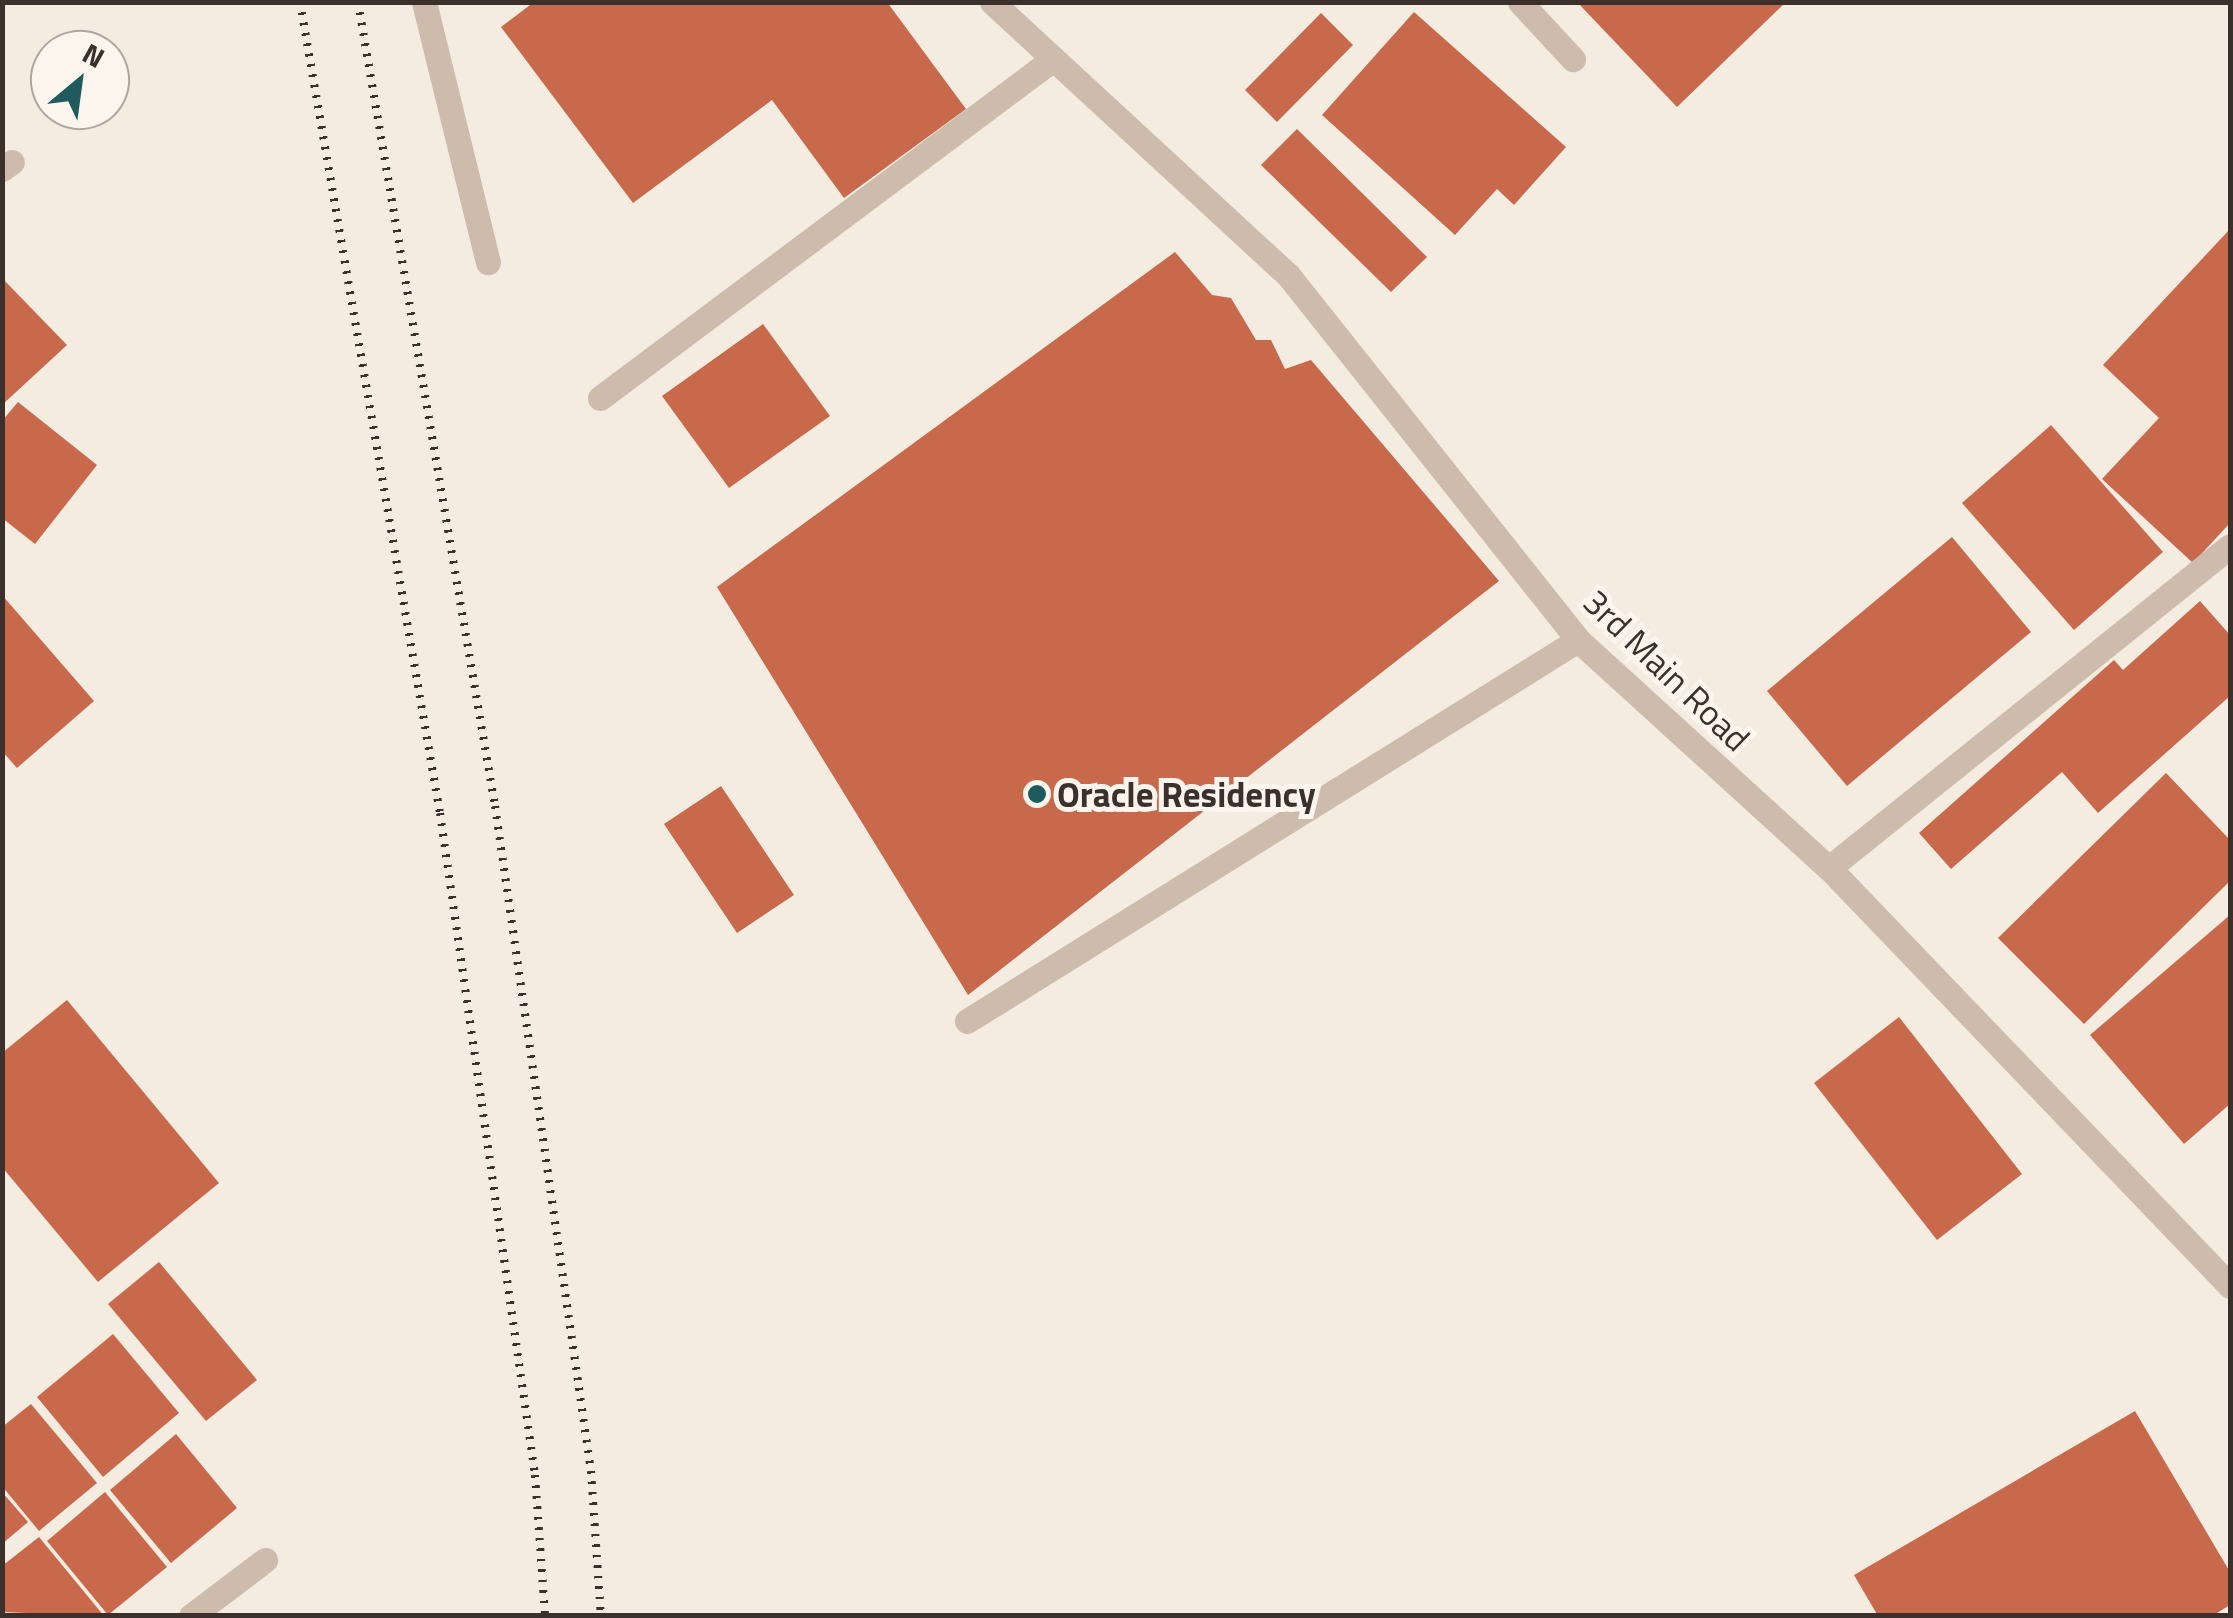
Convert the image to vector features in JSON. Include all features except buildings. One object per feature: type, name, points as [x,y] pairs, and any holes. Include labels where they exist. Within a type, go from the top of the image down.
[{"type":"street","points":[[424,2],[488,262]]},
{"type":"street","name":"3rd Main Road","points":[[992,2],[1288,275],[1578,640],[1829,868],[2230,1286]]},
{"type":"street","points":[[1520,2],[1574,58]]},
{"type":"street","points":[[600,398],[1052,59]]},
{"type":"street","points":[[1829,868],[2226,560]]},
{"type":"street","points":[[968,1021],[1578,640]]},
{"type":"street","points":[[192,1616],[266,1560]]},
{"type":"railway","points":[[300,2],[440,813],[535,1475],[545,1616]]},
{"type":"railway","points":[[358,2],[495,806],[591,1471],[601,1616]]},
{"type":"place","name":"Oracle Residency","points":[[1037,794]]}]
